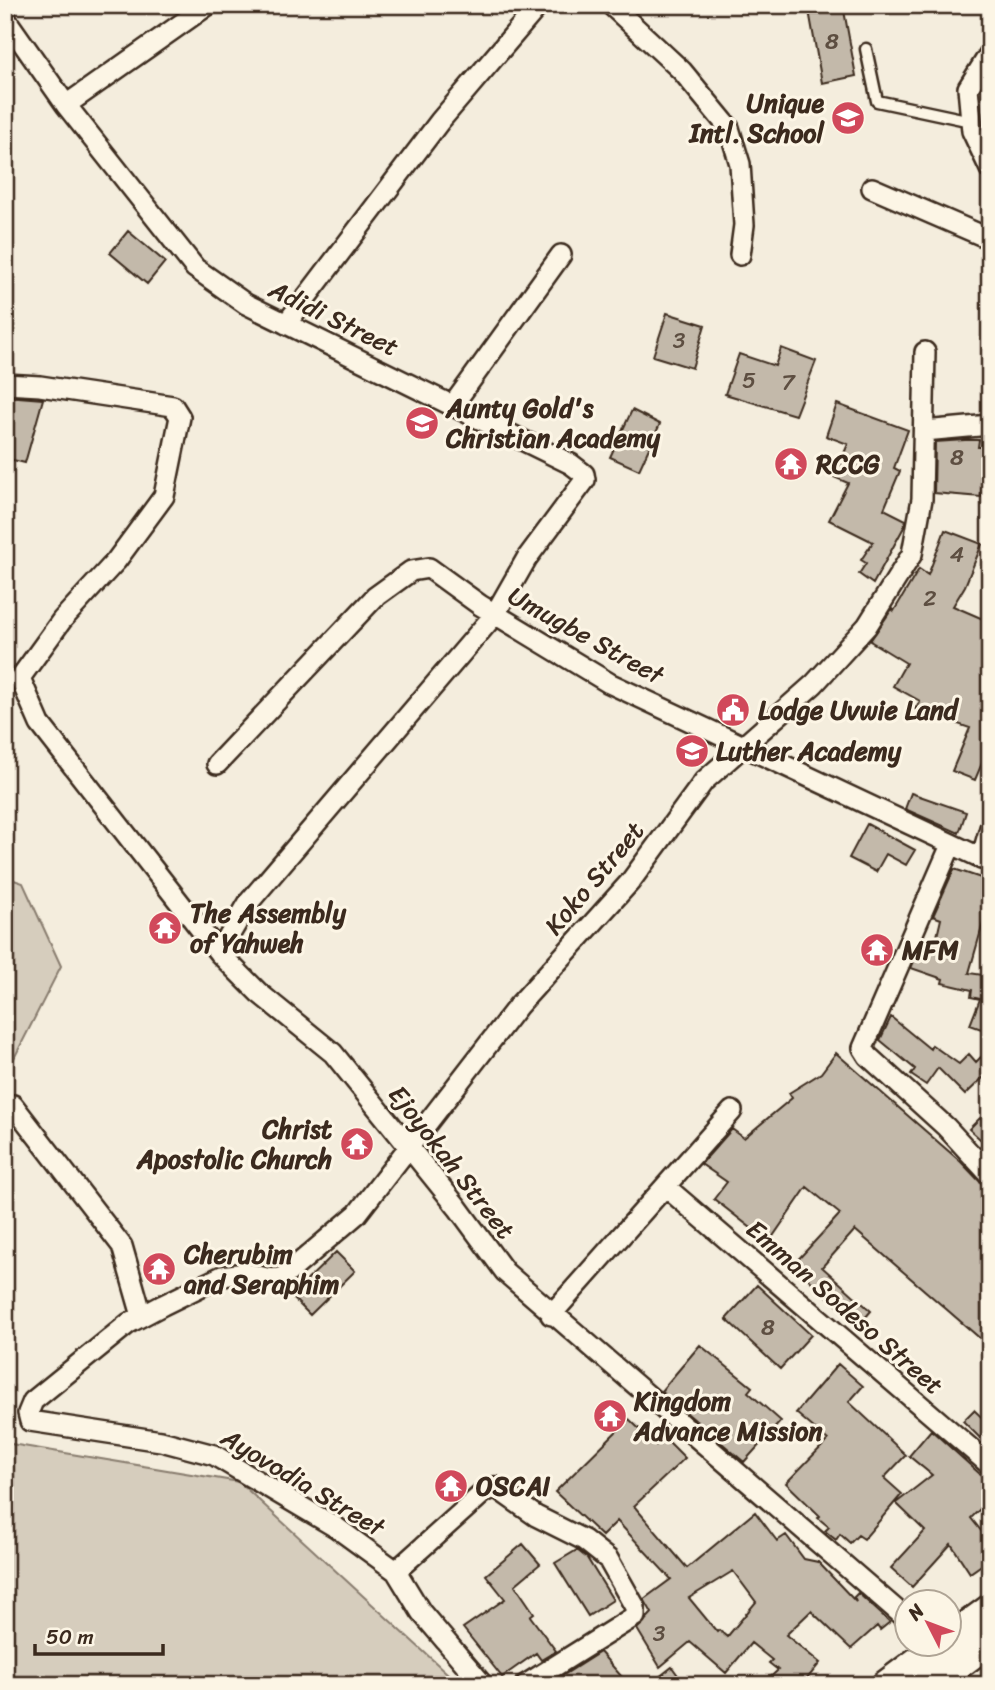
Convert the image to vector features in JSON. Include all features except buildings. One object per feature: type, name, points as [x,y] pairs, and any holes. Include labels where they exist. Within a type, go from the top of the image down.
[{"type":"main road","points":[[964,1628],[990,1609]]},
{"type":"main road","points":[[934,1684],[990,1641]]},
{"type":"main road","points":[[886,1685],[922,1658]]},
{"type":"street","points":[[66,105],[208,5]]},
{"type":"street","points":[[286,324],[440,121],[539,5]]},
{"type":"street","points":[[611,5],[682,71],[729,128],[740,164],[744,225],[740,256]]},
{"type":"street","name":"Adidi Street","points":[[5,18],[66,105],[195,268],[246,304],[571,464],[584,474],[585,480],[527,558],[495,614]]},
{"type":"street","points":[[990,53],[968,88],[972,131],[990,169]]},
{"type":"street","points":[[872,188],[990,239]]},
{"type":"street","points":[[453,405],[561,255]]},
{"type":"street","name":"Koko Street","points":[[142,1316],[222,1276],[245,1273],[271,1279],[283,1277],[357,1214],[518,1006],[631,882],[704,781],[814,684],[867,626],[912,554],[922,499],[925,352]]},
{"type":"street","name":"Ejoyokah Street","points":[[5,384],[40,386],[173,406],[180,418],[164,496],[116,561],[62,620],[20,678],[40,724],[219,953],[259,993],[333,1053],[505,1272],[551,1315],[894,1608]]},
{"type":"street","points":[[924,431],[990,425]]},
{"type":"street","name":"Umugbe Street","points":[[217,764],[375,597],[411,570],[429,568],[495,614],[610,683],[985,860]]},
{"type":"street","points":[[219,953],[249,902],[495,614]]},
{"type":"street","points":[[985,860],[990,828]]},
{"type":"street","points":[[951,845],[863,1048],[868,1056],[946,1127],[990,1175]]},
{"type":"street","points":[[13,1105],[122,1246],[142,1316]]},
{"type":"street","points":[[551,1315],[667,1188],[732,1111]]},
{"type":"street","name":"Emman Sodeso Street","points":[[667,1188],[990,1465]]},
{"type":"street","name":"Ayovodia Street","points":[[142,1316],[129,1323],[33,1401],[28,1413],[30,1421],[137,1437],[214,1455],[337,1528],[396,1571],[421,1612],[483,1685]]},
{"type":"street","points":[[396,1571],[483,1493],[495,1487],[536,1516],[584,1540],[608,1559],[635,1608],[635,1616],[525,1685]]},
{"type":"lane","points":[[866,49],[877,101],[971,121]]},
{"type":"shaded area","points":[[5,877],[23,883],[61,966],[5,1076]]},
{"type":"shaded area","points":[[5,1443],[239,1482],[460,1685],[5,1685]]},
{"type":"place","name":"Unique Intl. School","points":[[848,118]]},
{"type":"place","name":"Aunty Gold's Christian Academy","points":[[422,423]]},
{"type":"place","name":"RCCG","points":[[791,464]]},
{"type":"place","name":"Lodge Uvwie Land","points":[[733,710]]},
{"type":"place","name":"Luther Academy","points":[[692,751]]},
{"type":"place","name":"The Assembly of Yahweh","points":[[165,928]]},
{"type":"place","name":"MFM","points":[[877,950]]},
{"type":"place","name":"Christ Apostolic Church","points":[[357,1144]]},
{"type":"place","name":"Cherubim and Seraphim","points":[[159,1269]]},
{"type":"place","name":"Kingdom Advance Mission","points":[[610,1416]]},
{"type":"place","name":"OSCAI","points":[[451,1486]]}]
